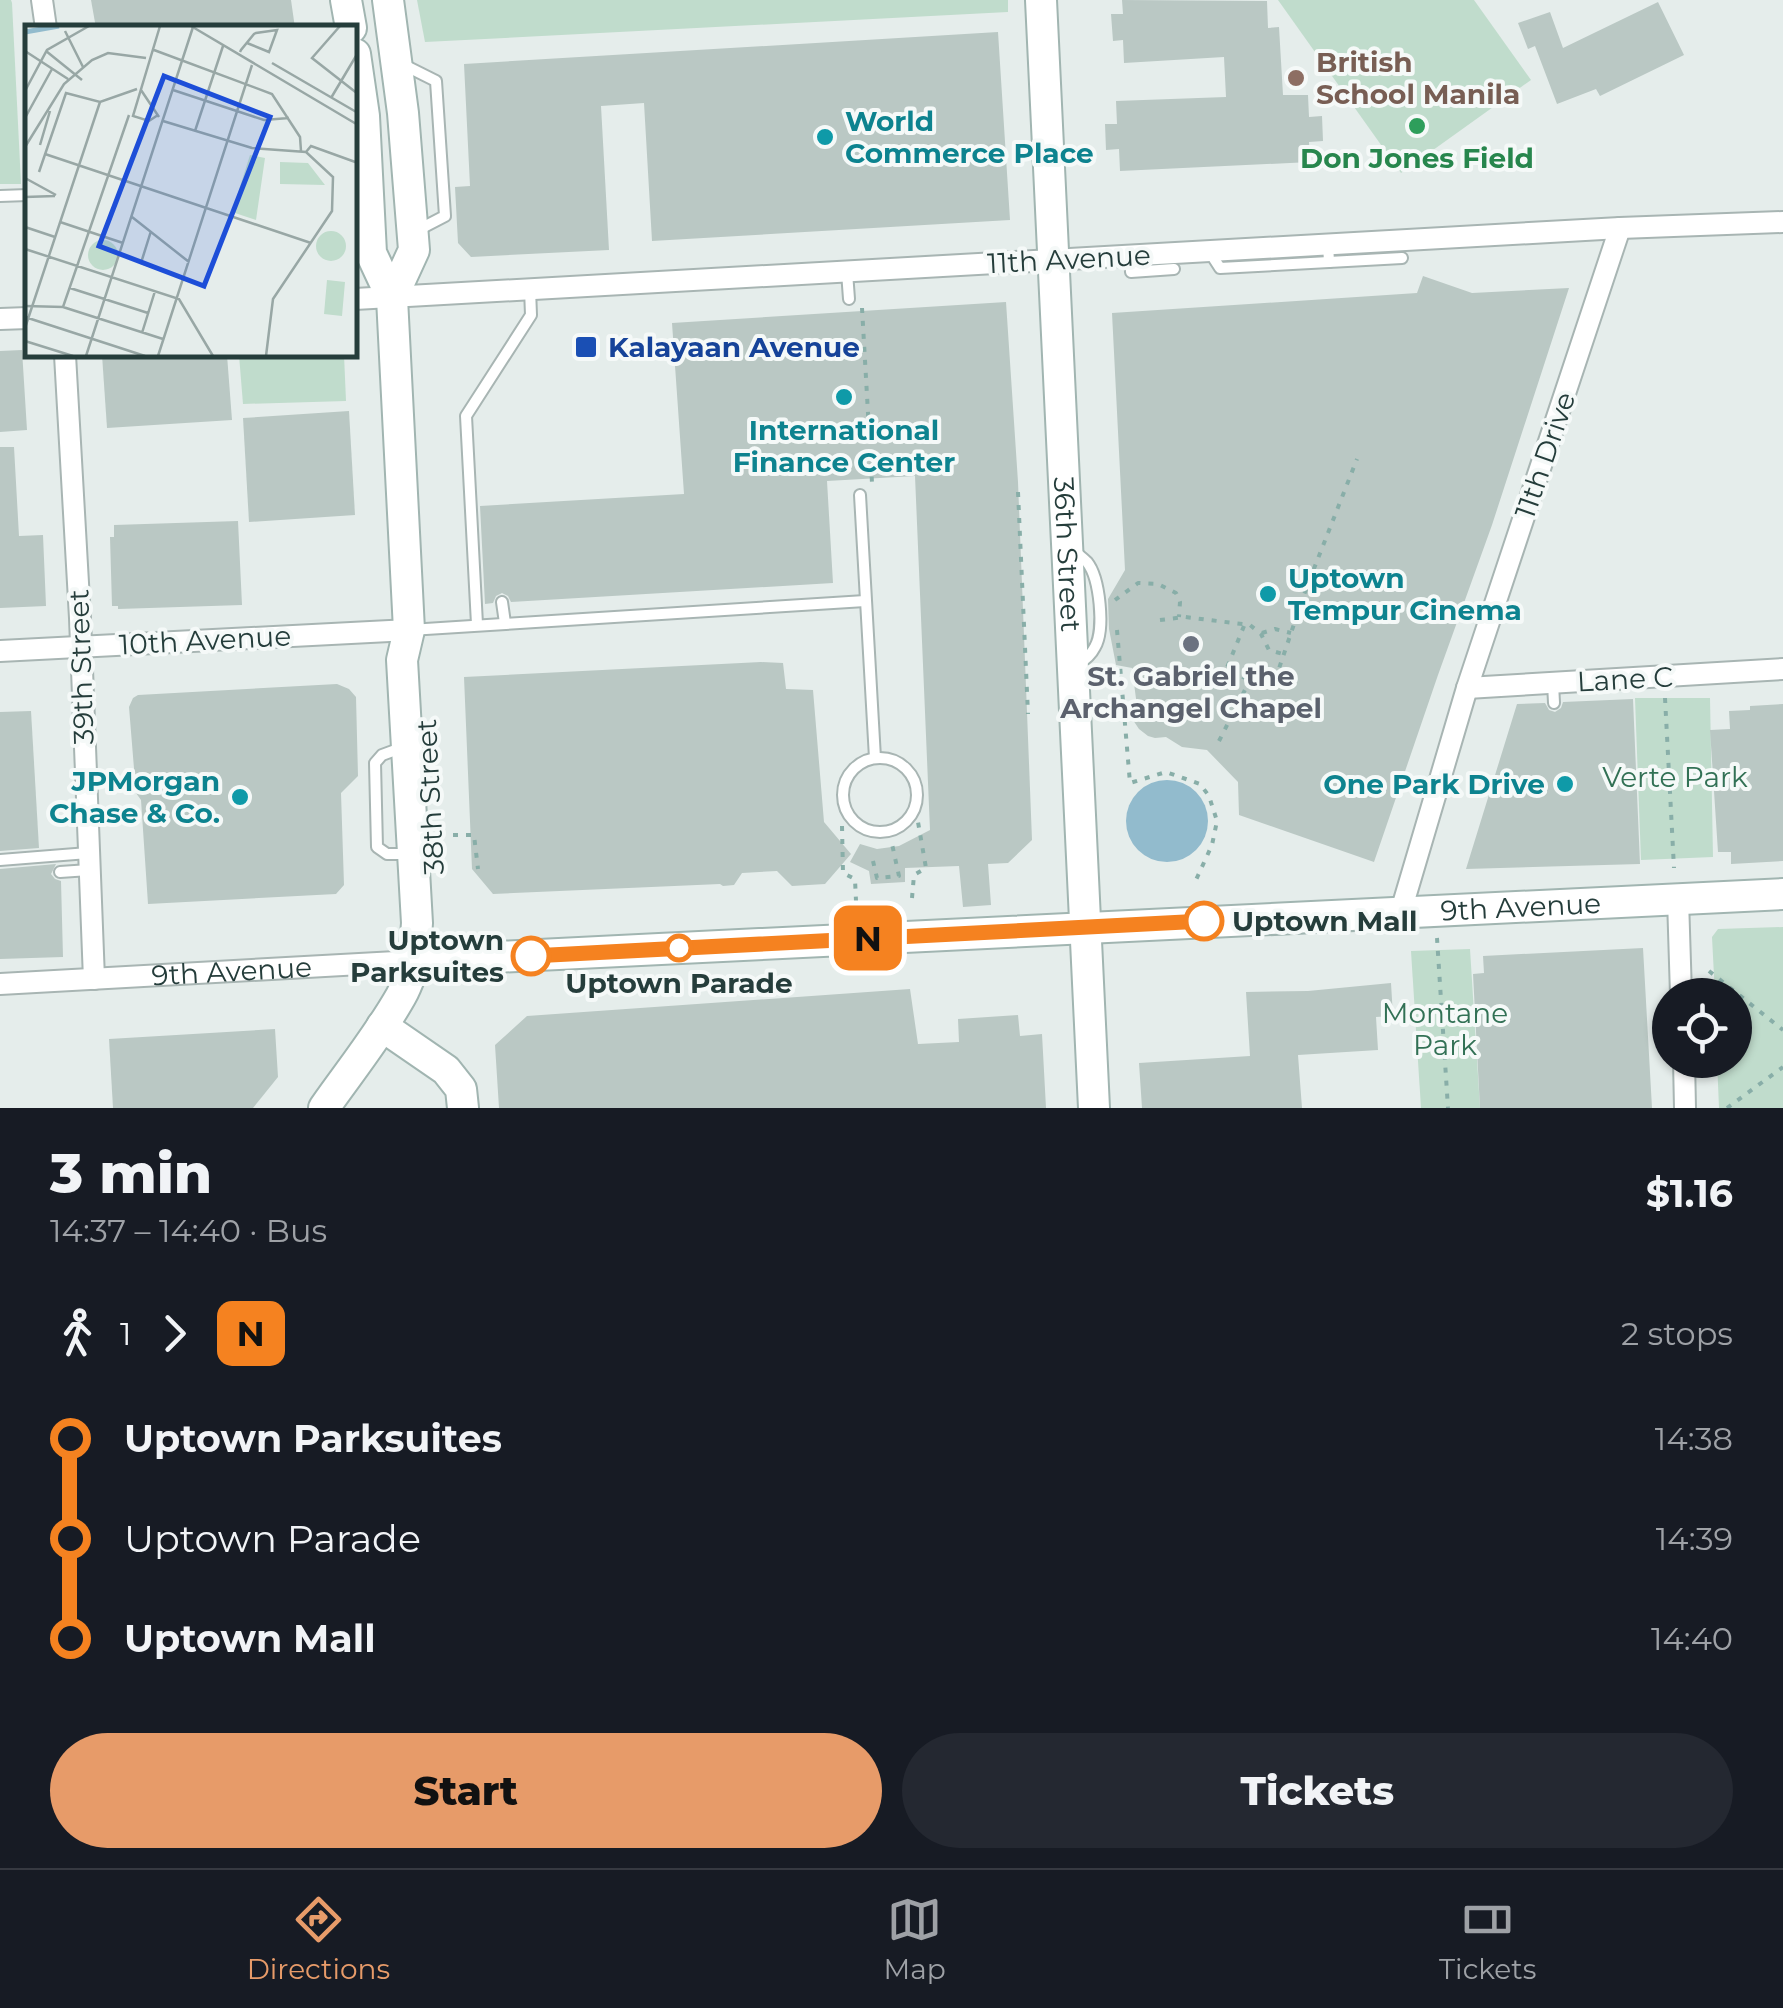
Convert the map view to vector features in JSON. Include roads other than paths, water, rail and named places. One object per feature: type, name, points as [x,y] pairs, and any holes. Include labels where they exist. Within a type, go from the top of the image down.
[{"type":"street","points":[[346,0],[350,25]]},
{"type":"street","name":"38th Street","points":[[388,0],[398,62],[414,250],[392,298]]},
{"type":"street","name":"36th Street","points":[[1041,0],[1094,1108]]},
{"type":"street","name":"38th Street","points":[[358,75],[372,253],[392,298],[410,630],[402,660],[417,924],[414,961]]},
{"type":"street","name":"11th Avenue","points":[[358,299],[1209,252],[1329,253],[1620,228],[1782,228]]},
{"type":"street","name":"11th Drive","points":[[1401,911],[1467,688],[1620,228]]},
{"type":"street","points":[[0,319],[25,318]]},
{"type":"street","name":"39th Street","points":[[65,358],[94,978]]},
{"type":"street","name":"38th Street","points":[[324,1108],[403,992],[414,961],[436,923],[423,659],[410,630]]},
{"type":"street","name":"10th Avenue","points":[[0,651],[410,630]]},
{"type":"street","name":"Lane C","points":[[1467,688],[1553,693],[1783,669]]},
{"type":"street","name":"9th Avenue","points":[[0,984],[1783,894]]},
{"type":"street","points":[[1678,899],[1680,978]]},
{"type":"street","points":[[382,1026],[446,1070],[461,1089],[463,1108]]},
{"type":"street","points":[[1685,1078],[1686,1108]]},
{"type":"lane","points":[[0,196],[25,195]]},
{"type":"lane","points":[[1329,253],[1402,258]]},
{"type":"lane","points":[[1130,256],[1132,272],[1174,269]]},
{"type":"lane","points":[[848,272],[855,298]]},
{"type":"lane","points":[[477,624],[466,416],[531,315],[530,290]]},
{"type":"lane","points":[[860,495],[875,758]]},
{"type":"lane","points":[[410,630],[865,601]]},
{"type":"lane","points":[[502,602],[504,623]]},
{"type":"lane","points":[[875,758],[906,768],[916,787],[909,817],[884,832],[873,832],[855,822],[844,805],[844,784],[856,766],[875,758]]},
{"type":"lane","points":[[0,860],[90,862]]},
{"type":"lane","points":[[60,872],[90,862]]},
{"type":"water","points":[[1159,780],[1175,780],[1201,798],[1208,821],[1205,837],[1196,850],[1175,862],[1159,862],[1133,844],[1126,829],[1126,813],[1144,787]]},
{"type":"place","name":"British School Manila","points":[[1296,78]]},
{"type":"place","name":"Don Jones Field","points":[[1417,126]]},
{"type":"place","name":"World Commerce Place","points":[[825,137]]},
{"type":"place","name":"Kalayaan Avenue","points":[[586,347]]},
{"type":"place","name":"International Finance Center","points":[[844,397]]},
{"type":"place","name":"Uptown Tempur Cinema","points":[[1268,594]]},
{"type":"place","name":"St. Gabriel the Archangel Chapel","points":[[1191,644]]},
{"type":"place","name":"One Park Drive","points":[[1565,784]]},
{"type":"place","name":"JPMorgan Chase & Co.","points":[[240,797]]},
{"type":"place","name":"Uptown Mall","points":[[1204,921]]},
{"type":"place","name":"Uptown Parade","points":[[679,948]]},
{"type":"place","name":"Uptown Parksuites","points":[[531,956]]},
{"type":"park label","name":"Verte Park","points":[[1675,777]]},
{"type":"park label","name":"Montane Park","points":[[1445,1029]]}]
